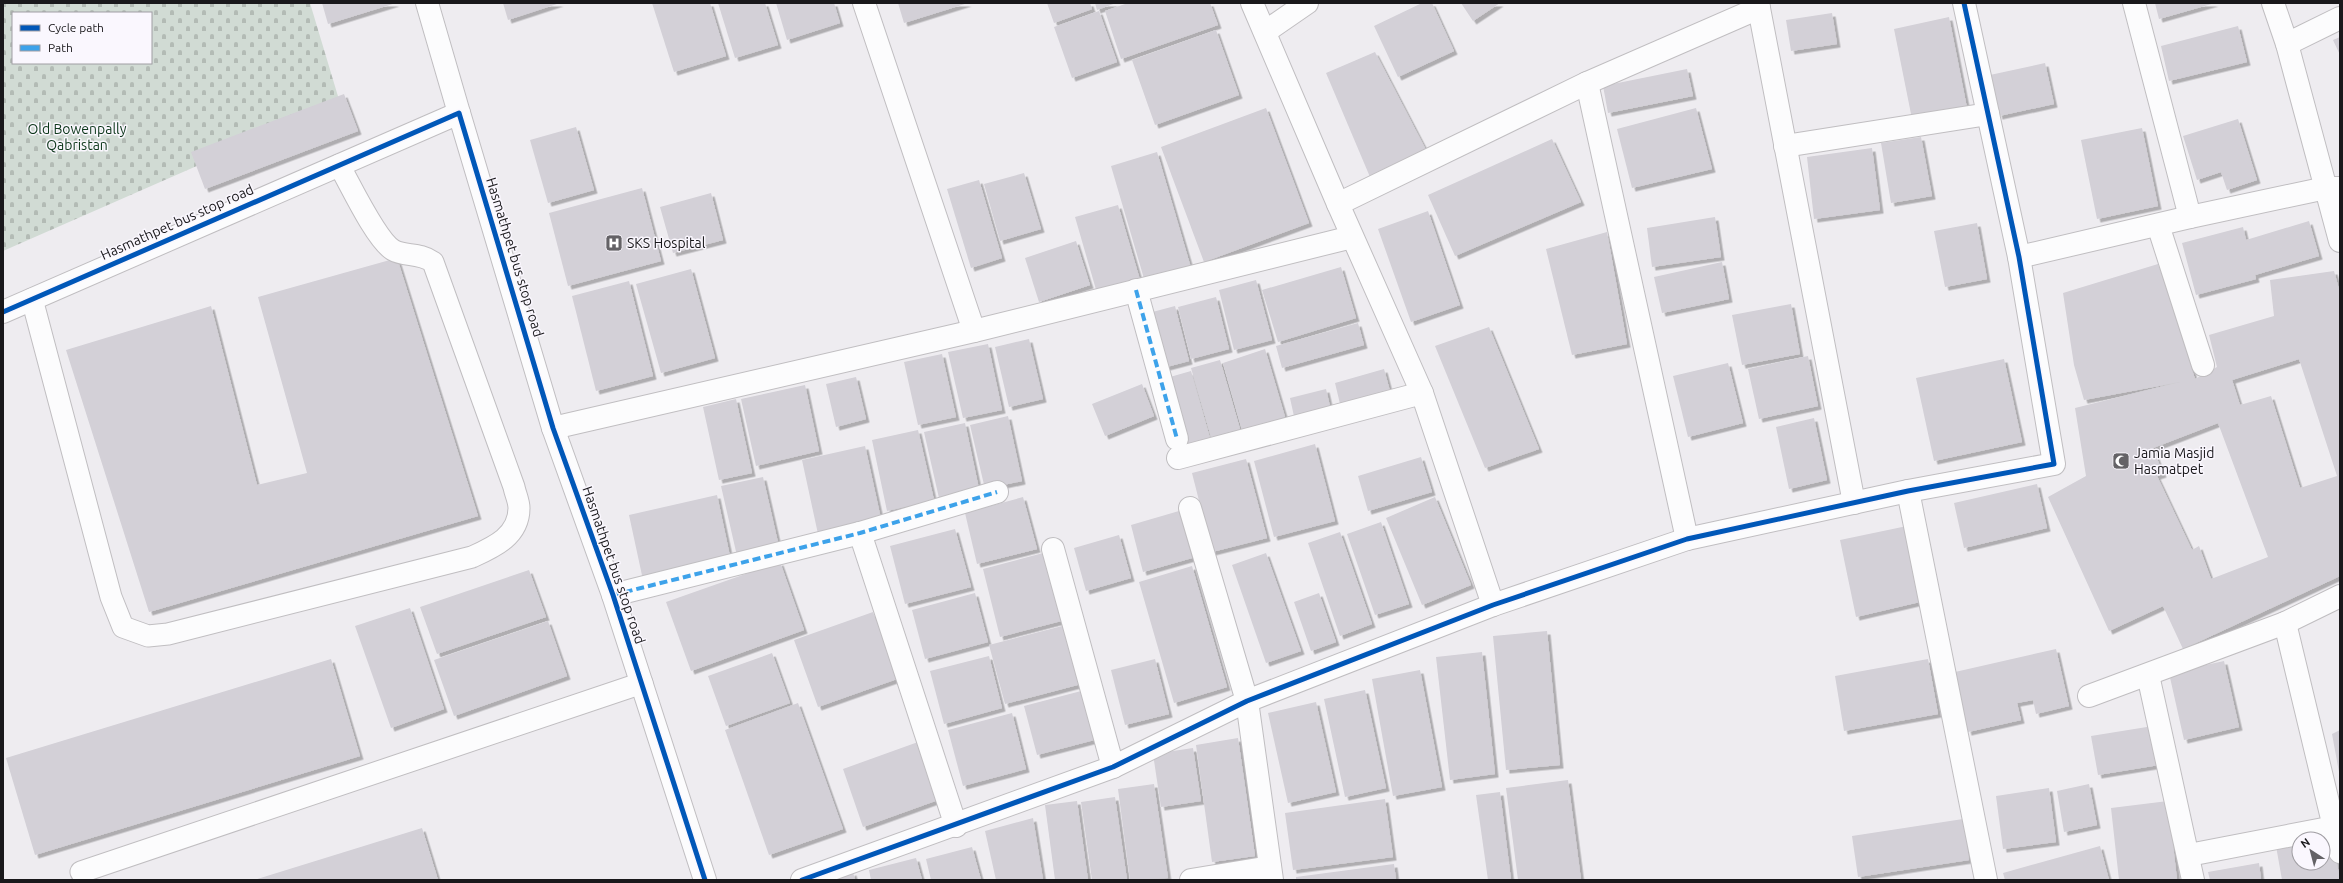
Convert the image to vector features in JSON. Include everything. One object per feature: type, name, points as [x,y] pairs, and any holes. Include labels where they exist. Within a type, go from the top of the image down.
[{"type":"street","points":[[427,3],[459,113]]},
{"type":"street","points":[[864,3],[974,331]]},
{"type":"street","points":[[1252,3],[1352,237],[1422,393],[1493,605]]},
{"type":"street","points":[[1264,32],[1307,3]]},
{"type":"street","points":[[802,880],[956,826],[1113,767],[1247,701],[1493,605],[1687,539],[1908,491],[2054,464],[2019,257],[1964,3]]},
{"type":"street","points":[[2134,3],[2190,217]]},
{"type":"street","points":[[2273,3],[2333,188],[2340,241]]},
{"type":"street","points":[[1338,204],[1586,83],[1758,5],[1854,503]]},
{"type":"street","points":[[2287,44],[2340,18]]},
{"type":"street","points":[[1586,83],[1687,539]]},
{"type":"street","name":"Hasmathpet bus stop road","points":[[3,312],[459,113],[553,428],[613,595],[705,880]]},
{"type":"street","points":[[1785,146],[1988,114]]},
{"type":"street","points":[[2019,257],[2190,217],[2333,188]]},
{"type":"street","points":[[2158,225],[2203,365]]},
{"type":"street","points":[[553,428],[974,331],[1352,237]]},
{"type":"street","points":[[1136,290],[1178,448],[1422,393]]},
{"type":"street","points":[[1908,491],[1986,880]]},
{"type":"street","points":[[613,595],[860,533],[997,492]]},
{"type":"street","points":[[1190,508],[1247,701],[1271,873],[1191,880]]},
{"type":"street","points":[[860,533],[956,826]]},
{"type":"street","points":[[1053,548],[1113,767]]},
{"type":"street","points":[[2089,696],[2285,623],[2340,596]]},
{"type":"street","points":[[2285,623],[2337,825],[2340,852]]},
{"type":"street","points":[[2148,675],[2189,855],[2193,880]]},
{"type":"street","points":[[2189,855],[2337,825]]},
{"type":"lane","points":[[32,299],[112,597],[123,627],[148,636],[168,634],[472,557],[497,546],[513,530],[519,508],[514,487],[433,262],[424,256],[393,250],[380,237],[339,165]]},
{"type":"lane","points":[[81,872],[642,683]]},
{"type":"green space","name":"Old Bowenpally Qabristan","points":[[3,3],[310,3],[340,103],[3,251]]},
{"type":"building","points":[[322,3],[396,3],[328,24]]},
{"type":"building","points":[[503,3],[560,3],[508,20]]},
{"type":"building","points":[[652,3],[710,3],[726,56],[674,72]]},
{"type":"building","points":[[718,3],[765,3],[778,45],[735,58]]},
{"type":"building","points":[[776,3],[834,3],[840,23],[787,40]]},
{"type":"building","points":[[898,3],[968,3],[904,23]]},
{"type":"building","points":[[1047,3],[1090,3],[1092,9],[1054,23]]},
{"type":"building","points":[[1095,3],[1116,3],[1097,10]]},
{"type":"building","points":[[1128,3],[1210,3],[1218,25],[1121,59],[1105,11]]},
{"type":"building","points":[[1422,3],[1432,3],[1454,51],[1398,77],[1374,26]]},
{"type":"building","points":[[1461,3],[1500,3],[1473,21]]},
{"type":"building","points":[[2155,3],[2215,3],[2159,19]]},
{"type":"building","points":[[1099,11],[1117,62],[1072,78],[1054,27]]},
{"type":"building","points":[[1832,13],[1837,44],[1791,51],[1786,20]]},
{"type":"building","points":[[1949,17],[1967,108],[1912,119],[1894,29]]},
{"type":"building","points":[[2238,26],[2247,62],[2169,81],[2161,46]]},
{"type":"building","points":[[1216,30],[1239,95],[1155,125],[1132,60]]},
{"type":"building","points":[[2340,37],[2340,55],[2333,40]]},
{"type":"building","points":[[1375,52],[1426,150],[1370,177],[1326,73]]},
{"type":"building","points":[[2045,63],[2054,104],[1999,116],[1990,75]]},
{"type":"building","points":[[1687,69],[1693,96],[1608,113],[1603,86]]},
{"type":"building","points":[[344,94],[358,131],[205,189],[191,152]]},
{"type":"building","points":[[1266,108],[1309,223],[1204,262],[1161,147]]},
{"type":"building","points":[[1696,108],[1712,169],[1632,188],[1617,129]]},
{"type":"building","points":[[2238,119],[2257,180],[2227,190],[2221,172],[2197,180],[2183,136]]},
{"type":"building","points":[[576,127],[594,190],[548,203],[530,140]]},
{"type":"building","points":[[2142,128],[2158,206],[2097,219],[2081,140]]},
{"type":"building","points":[[1921,137],[1932,196],[1891,203],[1881,143]]},
{"type":"building","points":[[1552,139],[1581,202],[1455,256],[1428,195]]},
{"type":"building","points":[[1872,148],[1880,210],[1814,219],[1807,157]]},
{"type":"building","points":[[1157,152],[1191,268],[1145,282],[1111,166]]},
{"type":"building","points":[[1024,173],[1041,229],[1000,241],[984,184]]},
{"type":"building","points":[[979,180],[1002,258],[971,268],[947,189]]},
{"type":"building","points":[[642,188],[661,261],[568,286],[549,213]]},
{"type":"building","points":[[711,193],[723,240],[673,253],[660,207]]},
{"type":"building","points":[[1118,205],[1140,280],[1097,293],[1075,217]]},
{"type":"building","points":[[1428,211],[1460,305],[1411,322],[1378,229]]},
{"type":"building","points":[[1715,217],[1721,257],[1652,267],[1647,228]]},
{"type":"building","points":[[2309,221],[2319,256],[2255,275],[2256,279],[2196,295],[2182,243],[2243,227],[2246,240]]},
{"type":"building","points":[[1977,223],[1987,279],[1945,287],[1934,231]]},
{"type":"building","points":[[1607,232],[1627,344],[1572,355],[1546,249]]},
{"type":"building","points":[[1076,241],[1090,285],[1039,302],[1025,258]]},
{"type":"building","points":[[397,258],[478,516],[149,612],[66,350],[211,306],[257,485],[307,473],[258,297]]},
{"type":"building","points":[[1722,262],[1729,299],[1662,313],[1654,277]]},
{"type":"building","name":"Jamia Masjid Hasmatpet","points":[[2158,264],[2195,379],[2217,367],[2209,335],[2274,316],[2270,280],[2334,271],[2340,293],[2340,576],[2183,649],[2163,606],[2109,631],[2048,497],[2086,476],[2075,408],[2180,382],[2084,400],[2074,365],[2063,293]],"holes":[[[2299,359],[2337,476],[2300,488],[2271,396],[2240,405],[2232,380]],[[2218,423],[2268,557],[2211,579],[2199,546],[2192,550],[2157,476],[2163,474],[2153,448]]]},
{"type":"building","points":[[1341,267],[1356,318],[1278,342],[1262,290]]},
{"type":"building","points":[[691,269],[715,358],[661,373],[636,284]]},
{"type":"building","points":[[1256,280],[1272,340],[1234,350],[1219,290]]},
{"type":"building","points":[[629,281],[653,376],[596,391],[572,296]]},
{"type":"building","points":[[1216,297],[1229,349],[1191,359],[1178,307]]},
{"type":"building","points":[[1791,304],[1800,354],[1742,365],[1732,315]]},
{"type":"building","points":[[1175,306],[1189,361],[1159,369],[1145,314]]},
{"type":"building","points":[[1358,323],[1364,345],[1282,368],[1276,346]]},
{"type":"building","points":[[1489,327],[1539,449],[1485,468],[1435,346]]},
{"type":"building","points":[[1029,339],[1043,399],[1009,407],[995,347]]},
{"type":"building","points":[[988,344],[1002,410],[963,418],[948,352]]},
{"type":"building","points":[[1265,349],[1285,417],[1242,430],[1223,363]]},
{"type":"building","points":[[942,354],[956,417],[918,425],[904,362]]},
{"type":"building","points":[[1808,356],[1818,406],[1759,419],[1748,369]]},
{"type":"building","points":[[2004,359],[2022,442],[1934,461],[1916,378]]},
{"type":"building","points":[[1220,360],[1240,429],[1211,437],[1191,368]]},
{"type":"building","points":[[1728,363],[1743,423],[1688,437],[1673,376]]},
{"type":"building","points":[[1384,369],[1391,395],[1341,408],[1335,383]]},
{"type":"building","points":[[1191,371],[1210,438],[1183,446],[1163,379]]},
{"type":"building","points":[[856,377],[866,419],[836,427],[826,384]]},
{"type":"building","points":[[1142,384],[1154,416],[1105,436],[1092,404]]},
{"type":"building","points":[[805,385],[819,451],[756,466],[741,399]]},
{"type":"building","points":[[1326,389],[1331,411],[1295,421],[1290,398]]},
{"type":"building","points":[[736,399],[752,473],[719,480],[703,407]]},
{"type":"building","points":[[1008,416],[1022,481],[985,489],[970,425]]},
{"type":"building","points":[[1814,418],[1827,480],[1789,489],[1776,427]]},
{"type":"building","points":[[965,423],[979,489],[939,498],[924,432]]},
{"type":"building","points":[[918,430],[934,500],[887,511],[872,440]]},
{"type":"building","points":[[1315,444],[1335,521],[1274,537],[1254,461]]},
{"type":"building","points":[[865,446],[881,519],[818,534],[802,460]]},
{"type":"building","points":[[1421,457],[1432,492],[1368,511],[1358,476]]},
{"type":"building","points":[[1246,459],[1267,538],[1212,552],[1192,473]]},
{"type":"building","points":[[763,477],[779,547],[737,556],[721,486]]},
{"type":"building","points":[[2037,484],[2047,528],[1964,548],[1954,503]]},
{"type":"building","points":[[717,495],[731,561],[643,580],[629,515]]},
{"type":"building","points":[[1023,497],[1037,549],[977,564],[965,513]]},
{"type":"building","points":[[1435,497],[1471,585],[1422,605],[1386,518]]},
{"type":"building","points":[[1179,511],[1192,558],[1143,572],[1131,525]]},
{"type":"building","points":[[1381,522],[1409,604],[1375,615],[1347,534]]},
{"type":"building","points":[[1907,526],[1924,601],[1856,617],[1840,540]]},
{"type":"building","points":[[955,529],[971,587],[905,604],[890,546]]},
{"type":"building","points":[[1340,532],[1372,624],[1340,636],[1308,543]]},
{"type":"building","points":[[1119,535],[1131,578],[1086,591],[1074,548]]},
{"type":"building","points":[[1047,552],[1065,620],[1000,637],[983,569]]},
{"type":"building","points":[[1266,553],[1301,651],[1266,663],[1232,565]]},
{"type":"building","points":[[780,562],[804,630],[691,671],[666,602]]},
{"type":"building","points":[[1192,566],[1227,687],[1174,703],[1139,582]]},
{"type":"building","points":[[529,570],[546,617],[437,654],[420,607]]},
{"type":"building","points":[[975,593],[988,642],[925,659],[912,610]]},
{"type":"building","points":[[1319,593],[1336,642],[1311,651],[1294,602]]},
{"type":"building","points":[[410,608],[444,709],[391,728],[355,626]]},
{"type":"building","points":[[873,612],[897,679],[818,707],[794,640]]},
{"type":"building","points":[[548,621],[567,676],[454,716],[434,660]]},
{"type":"building","points":[[1070,624],[1085,683],[1005,704],[989,645]]},
{"type":"building","points":[[1547,631],[1560,765],[1506,770],[1493,636]]},
{"type":"building","points":[[2056,649],[2069,706],[2036,714],[2033,700],[2017,703],[2021,720],[1968,732],[1955,672]]},
{"type":"building","points":[[1482,652],[1495,774],[1450,780],[1436,657]]},
{"type":"building","points":[[772,653],[790,703],[726,726],[708,676]]},
{"type":"building","points":[[989,656],[1002,708],[944,724],[930,671]]},
{"type":"building","points":[[331,659],[360,756],[35,855],[6,758]]},
{"type":"building","points":[[1155,659],[1169,714],[1125,725],[1111,670]]},
{"type":"building","points":[[1928,659],[1938,714],[1844,731],[1835,676]]},
{"type":"building","points":[[2224,661],[2239,727],[2184,740],[2169,673]]},
{"type":"building","points":[[1420,670],[1442,787],[1393,796],[1372,679]]},
{"type":"building","points":[[1085,690],[1098,739],[1037,755],[1024,706]]},
{"type":"building","points":[[1365,690],[1386,788],[1345,797],[1324,699]]},
{"type":"building","points":[[1316,702],[1336,792],[1288,803],[1268,713]]},
{"type":"building","points":[[798,703],[843,829],[769,855],[725,730]]},
{"type":"building","points":[[1012,713],[1026,769],[963,786],[948,730]]},
{"type":"building","points":[[2153,726],[2159,765],[2098,775],[2091,736]]},
{"type":"building","points":[[2340,730],[2340,772],[2339,772],[2332,734]]},
{"type":"building","points":[[1238,738],[1255,856],[1212,862],[1196,745]]},
{"type":"building","points":[[918,742],[938,800],[863,827],[843,769]]},
{"type":"building","points":[[1193,748],[1201,801],[1161,807],[1153,754]]},
{"type":"building","points":[[1568,780],[1581,880],[1518,880],[1506,788]]},
{"type":"building","points":[[1154,784],[1168,878],[1130,880],[1118,789]]},
{"type":"building","points":[[2089,784],[2097,825],[2064,832],[2057,791]]},
{"type":"building","points":[[2049,788],[2056,842],[2003,849],[1996,796]]},
{"type":"building","points":[[1500,792],[1511,880],[1488,880],[1476,795]]},
{"type":"building","points":[[1115,797],[1127,880],[1092,880],[1081,802]]},
{"type":"building","points":[[1385,799],[1393,857],[1293,870],[1285,813]]},
{"type":"building","points":[[1077,801],[1088,880],[1055,880],[1045,805]]},
{"type":"building","points":[[2168,801],[2177,880],[2119,880],[2111,808]]},
{"type":"building","points":[[1033,818],[1043,880],[996,880],[985,831]]},
{"type":"building","points":[[1963,819],[1969,860],[1858,877],[1852,836]]},
{"type":"building","points":[[422,828],[438,880],[254,880]]},
{"type":"building","points":[[2331,836],[2340,880],[2282,880],[2276,846],[2291,843],[2291,871],[2331,871]]},
{"type":"building","points":[[2100,846],[2109,880],[2005,880],[2003,873]]},
{"type":"building","points":[[972,847],[981,880],[931,880],[926,859]]},
{"type":"building","points":[[916,858],[922,880],[871,880],[869,870]]},
{"type":"building","points":[[2259,863],[2261,880],[2210,880],[2208,872]]},
{"type":"building","points":[[1394,864],[1396,880],[1296,880],[1296,877]]},
{"type":"building","points":[[853,872],[855,880],[830,880]]},
{"type":"marked path","points":[[1136,290],[1177,439]]},
{"type":"marked path","points":[[613,595],[860,533],[997,492]]},
{"type":"cycle path","points":[[802,880],[1113,767],[1247,701],[1493,605],[1687,539],[1908,491],[2054,464],[2019,257],[1964,3]]},
{"type":"cycle path","points":[[3,312],[459,113],[553,428],[613,595],[705,880]]},
{"type":"place","name":"SKS Hospital","points":[[614,243]]},
{"type":"place","name":"Jamia Masjid Hasmatpet","points":[[2121,461]]}]
